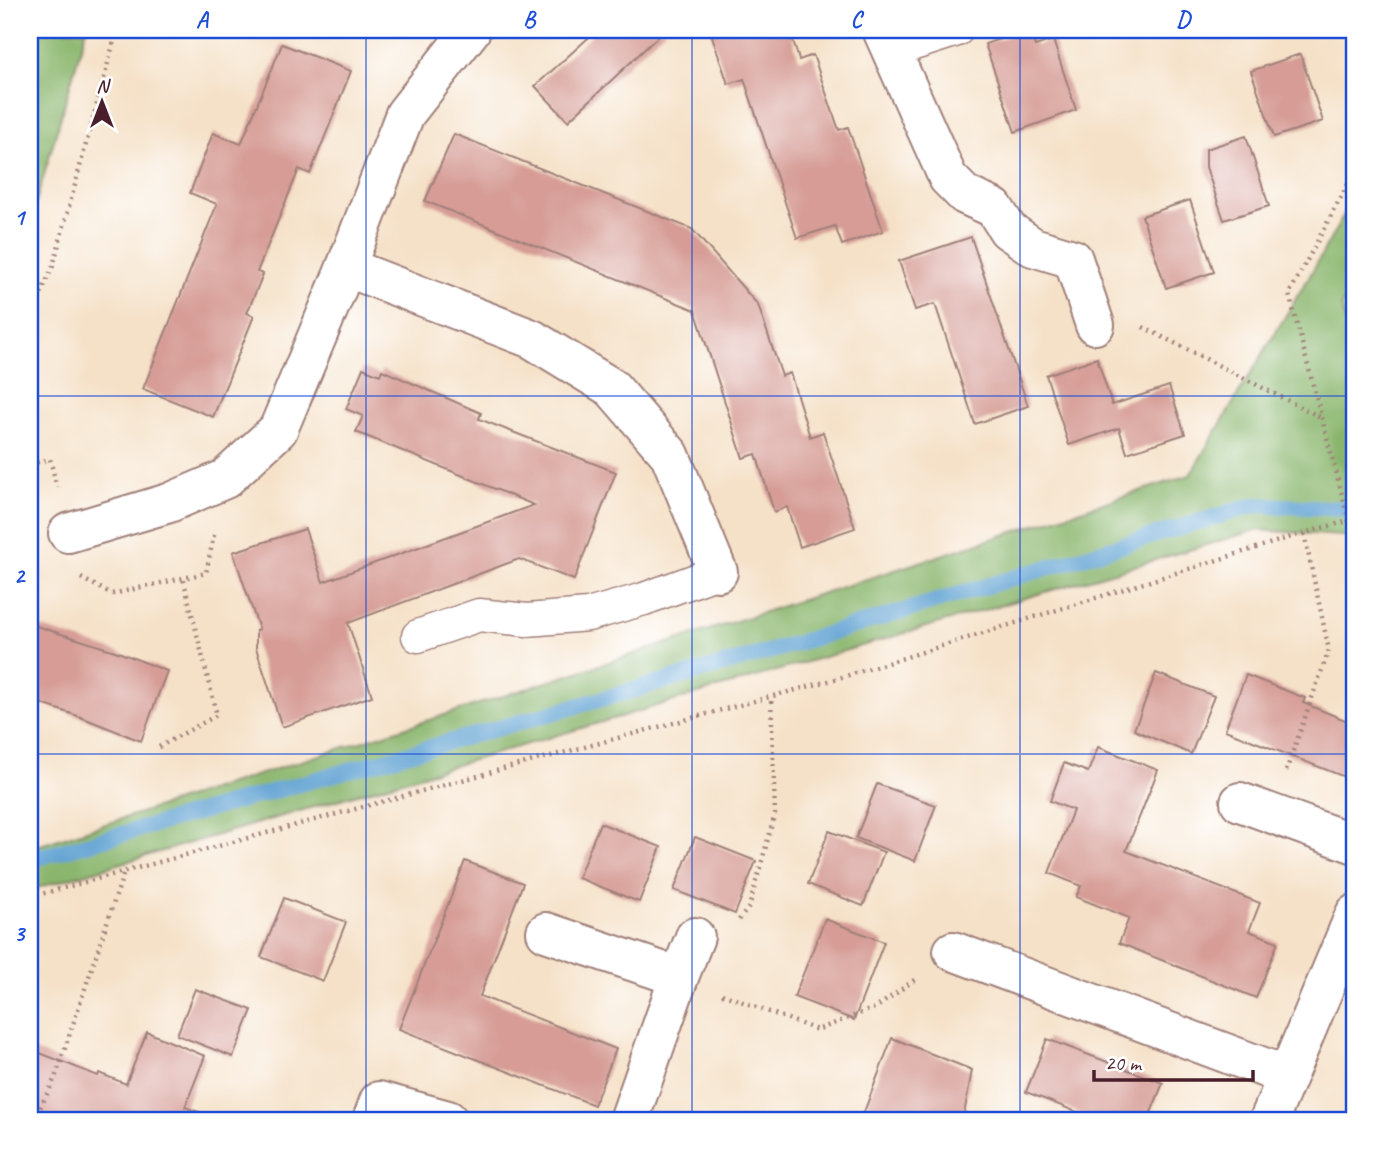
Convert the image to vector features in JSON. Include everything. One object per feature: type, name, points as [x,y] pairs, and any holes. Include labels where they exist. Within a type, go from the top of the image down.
[{"type":"street","points":[[68,533],[169,503],[225,479],[278,430],[346,267],[404,114],[471,30]]},
{"type":"street","points":[[887,40],[948,178],[965,195],[994,208],[1008,230],[1033,247],[1073,259],[1096,325]]},
{"type":"street","points":[[346,267],[532,339],[612,388],[670,455],[718,572]]},
{"type":"street","points":[[1255,808],[1355,844]]},
{"type":"street","points":[[1269,1120],[1355,914]]},
{"type":"street","points":[[546,932],[679,977]]},
{"type":"street","points":[[629,1120],[695,937]]},
{"type":"street","points":[[953,951],[1287,1076]]},
{"type":"street","points":[[372,1120],[379,1101],[447,1120]]},
{"type":"lane","points":[[887,40],[957,30]]},
{"type":"lane","points":[[418,636],[479,615],[527,620],[588,615],[644,599],[718,572]]},
{"type":"path","points":[[30,319],[52,266],[117,30]]},
{"type":"path","points":[[1349,521],[1289,294],[1355,171]]},
{"type":"path","points":[[1096,325],[1126,319],[1322,418]]},
{"type":"path","points":[[78,577],[113,594],[206,573],[225,479]]},
{"type":"path","points":[[30,897],[836,679],[1355,519]]},
{"type":"path","points":[[1255,808],[1329,650],[1304,533]]},
{"type":"path","points":[[159,747],[217,715],[183,578]]},
{"type":"path","points":[[695,937],[730,932],[749,907],[775,814],[771,697]]},
{"type":"path","points":[[34,1120],[55,1078],[124,872]]},
{"type":"path","points":[[679,977],[817,1030],[877,1007],[953,951]]},
{"type":"green space","points":[[30,30],[86,30],[30,223]]},
{"type":"green space","points":[[1355,195],[1355,287],[1341,305],[1355,361],[1355,537],[1257,530],[30,890],[30,836],[34,847],[1190,475]]},
{"type":"green space","points":[[1355,287],[1355,361],[1341,305]]},
{"type":"building","points":[[597,30],[665,30],[568,121],[535,86]]},
{"type":"building","points":[[710,30],[790,30],[799,60],[813,55],[839,130],[848,127],[883,231],[842,245],[835,226],[797,238],[744,79],[728,84]]},
{"type":"building","points":[[1029,30],[1035,46],[1053,40],[1076,110],[1015,132],[985,44]]},
{"type":"building","points":[[282,44],[351,71],[310,174],[299,169],[257,272],[263,274],[247,313],[254,316],[213,417],[143,389],[217,204],[190,193],[213,133],[241,144]]},
{"type":"building","points":[[1300,54],[1323,121],[1274,137],[1251,71]]},
{"type":"building","points":[[454,134],[692,229],[758,305],[782,376],[790,373],[810,437],[823,432],[855,528],[800,547],[787,507],[774,512],[756,454],[743,458],[695,310],[425,201]]},
{"type":"building","points":[[1246,136],[1269,206],[1224,220],[1206,167],[1206,149]]},
{"type":"building","points":[[1190,200],[1214,272],[1166,288],[1142,216]]},
{"type":"building","points":[[971,237],[1028,406],[975,424],[935,304],[915,310],[899,261]]},
{"type":"building","points":[[1097,358],[1112,405],[1169,386],[1185,434],[1127,453],[1119,428],[1069,445],[1046,375]]},
{"type":"building","points":[[363,368],[380,375],[382,370],[481,413],[479,419],[616,472],[574,580],[519,559],[348,623],[372,696],[282,727],[256,648],[256,630],[259,629],[233,552],[305,529],[323,582],[534,505],[356,432],[363,416],[346,409]]},
{"type":"building","points":[[30,624],[167,671],[141,741],[30,700]]},
{"type":"building","points":[[1156,673],[1214,696],[1191,754],[1134,730]]},
{"type":"building","points":[[1246,675],[1305,698],[1303,703],[1355,724],[1355,781],[1225,730]]},
{"type":"building","points":[[1098,747],[1158,770],[1126,851],[1260,903],[1249,931],[1278,942],[1256,998],[1119,943],[1129,918],[1076,897],[1081,886],[1049,873],[1073,810],[1050,801],[1064,763],[1088,772]]},
{"type":"building","points":[[877,784],[936,805],[915,861],[856,838]]},
{"type":"building","points":[[600,823],[661,847],[639,902],[578,878]]},
{"type":"building","points":[[829,831],[884,852],[863,906],[808,884]]},
{"type":"building","points":[[695,837],[756,861],[735,914],[674,890]]},
{"type":"building","points":[[465,861],[523,883],[480,996],[616,1049],[594,1105],[399,1029]]},
{"type":"building","points":[[284,898],[346,922],[323,981],[261,957]]},
{"type":"building","points":[[825,919],[884,942],[854,1020],[794,997]]},
{"type":"building","points":[[195,989],[252,1010],[233,1057],[177,1035]]},
{"type":"building","points":[[147,1032],[205,1056],[185,1107],[212,1117],[211,1120],[30,1120],[30,1049],[126,1084]]},
{"type":"building","points":[[892,1038],[972,1070],[963,1120],[861,1120]]},
{"type":"building","points":[[1047,1039],[1163,1083],[1148,1120],[1097,1120],[1026,1092]]},
{"type":"waterway","points":[[30,860],[758,655],[1255,505],[1355,509]]}]
